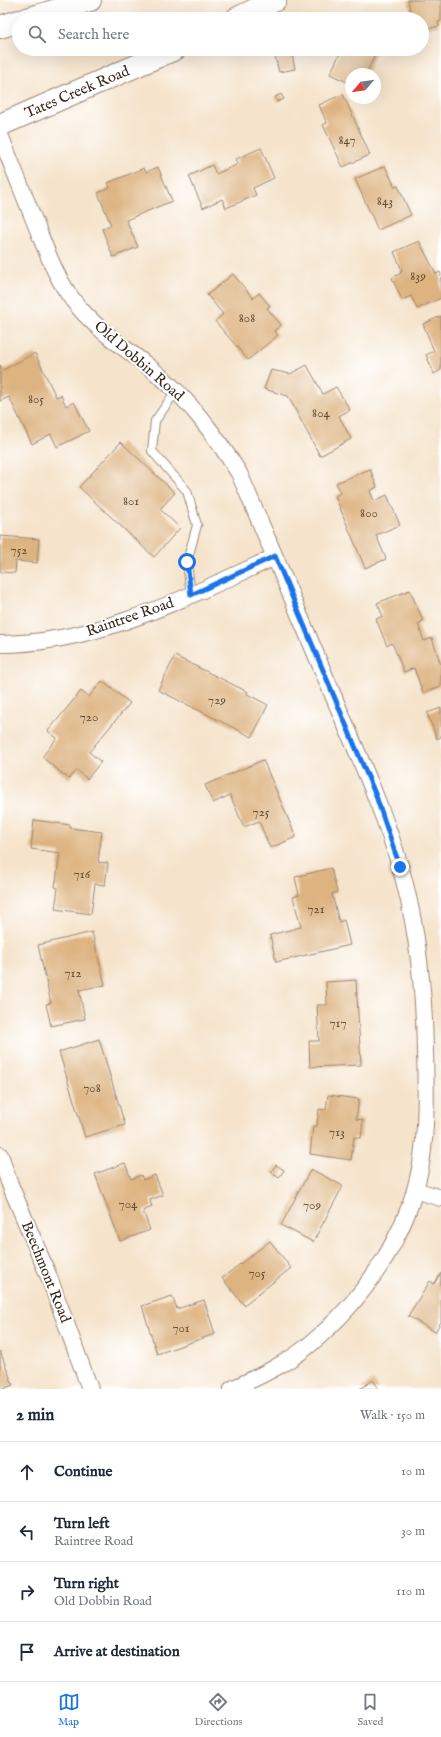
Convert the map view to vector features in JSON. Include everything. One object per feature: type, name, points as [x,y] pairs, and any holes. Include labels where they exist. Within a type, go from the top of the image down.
[{"type":"main road","points":[[50,12],[90,0]]},
{"type":"main road","points":[[250,12],[275,0]]},
{"type":"main road","points":[[0,27],[12,23]]},
{"type":"main road","name":"Tates Creek Road","points":[[0,125],[159,56]]},
{"type":"street","name":"Old Dobbin Road","points":[[0,135],[52,265],[75,304],[112,339],[155,371],[176,391],[220,442],[239,473],[376,796],[391,836],[410,907],[418,947],[424,1005],[426,1101],[421,1163],[415,1190],[409,1207],[387,1256],[362,1292],[338,1319],[308,1346],[283,1363],[232,1389]]},
{"type":"street","name":"Raintree Road","points":[[0,644],[39,641],[110,626],[191,595],[275,556]]},
{"type":"street","name":"Beechmont Road","points":[[0,1155],[9,1182],[67,1325],[90,1389]]},
{"type":"street","points":[[415,1190],[441,1198]]},
{"type":"lane","points":[[176,391],[155,421],[152,451],[187,492],[197,525],[187,562],[191,595]]},
{"type":"building","points":[[408,0],[441,0],[441,21],[438,22],[439,26],[429,28],[429,12],[411,12]]},
{"type":"building","points":[[275,56],[292,56],[295,69],[279,72]]},
{"type":"building","points":[[339,56],[375,56],[369,68],[345,68],[345,81],[330,74]]},
{"type":"building","points":[[281,94],[284,99],[277,102],[275,97]]},
{"type":"building","points":[[343,94],[345,104],[347,104],[370,155],[343,167],[323,125],[327,123],[319,105]]},
{"type":"building","points":[[261,148],[274,178],[253,188],[256,195],[226,208],[222,199],[203,208],[189,176],[212,165],[216,174],[238,164],[236,159]]},
{"type":"building","points":[[385,166],[395,187],[398,186],[411,215],[378,230],[355,179]]},
{"type":"building","points":[[158,167],[172,201],[126,220],[138,247],[113,257],[102,229],[111,225],[98,193],[110,188],[108,183],[144,168],[146,172]]},
{"type":"building","points":[[419,241],[436,274],[440,272],[441,274],[441,298],[417,309],[411,296],[402,300],[392,278],[401,273],[400,271],[402,270],[394,252]]},
{"type":"building","points":[[233,274],[253,298],[259,293],[270,306],[267,308],[281,325],[274,331],[278,335],[248,360],[215,321],[223,314],[207,295]]},
{"type":"building","points":[[441,316],[441,370],[434,374],[426,355],[434,351],[423,324]]},
{"type":"building","points":[[35,353],[56,397],[61,395],[66,406],[74,402],[89,431],[57,447],[51,434],[32,444],[9,397],[0,401],[0,365],[3,370]]},
{"type":"building","points":[[307,365],[323,394],[336,387],[350,410],[339,416],[351,439],[320,456],[288,396],[264,389],[271,370],[290,374]]},
{"type":"building","points":[[121,442],[175,493],[160,509],[180,528],[154,557],[79,487]]},
{"type":"building","points":[[370,469],[377,487],[370,491],[374,501],[387,495],[400,525],[376,535],[386,559],[365,568],[335,496],[341,493],[336,483]]},
{"type":"building","points":[[0,536],[39,539],[37,563],[16,561],[15,573],[0,572]]},
{"type":"building","points":[[410,590],[423,621],[418,624],[424,641],[432,638],[441,665],[441,686],[423,693],[414,668],[404,672],[392,643],[387,646],[376,619],[383,616],[377,603]]},
{"type":"building","points":[[175,656],[248,692],[247,694],[268,705],[252,737],[158,690]]},
{"type":"building","points":[[102,681],[130,703],[89,752],[101,762],[87,779],[77,770],[69,779],[42,757],[57,738],[48,731],[81,691],[89,697]]},
{"type":"building","points":[[441,708],[441,737],[437,739],[427,713]]},
{"type":"building","points":[[263,760],[296,837],[270,848],[259,821],[244,827],[230,795],[213,803],[205,785]]},
{"type":"building","points":[[34,820],[70,825],[70,828],[102,832],[98,862],[108,863],[105,885],[95,884],[91,914],[55,909],[58,888],[55,887],[60,853],[31,849]]},
{"type":"building","points":[[331,868],[337,892],[332,894],[339,922],[344,920],[350,945],[276,962],[270,935],[301,927],[293,897],[299,895],[295,877]]},
{"type":"building","points":[[92,932],[105,985],[79,990],[85,1019],[51,1026],[46,1004],[51,1003],[38,945]]},
{"type":"building","points":[[356,980],[361,1065],[310,1067],[309,1041],[319,1041],[317,1005],[327,1005],[326,982]]},
{"type":"building","points":[[99,1039],[125,1125],[85,1137],[59,1052]]},
{"type":"building","points":[[328,1095],[359,1099],[356,1119],[363,1120],[361,1138],[354,1137],[351,1160],[310,1154],[313,1126],[317,1126],[319,1109],[326,1110]]},
{"type":"building","points":[[125,1163],[131,1179],[141,1175],[143,1180],[155,1175],[163,1195],[150,1200],[152,1207],[143,1211],[150,1230],[120,1241],[95,1174]]},
{"type":"building","points":[[276,1165],[284,1170],[279,1178],[271,1172]]},
{"type":"building","points":[[311,1169],[343,1186],[313,1242],[281,1225]]},
{"type":"building","points":[[270,1241],[291,1268],[244,1305],[222,1278]]},
{"type":"building","points":[[441,1273],[441,1322],[435,1332],[408,1316],[430,1281],[434,1284]]},
{"type":"building","points":[[172,1296],[177,1309],[204,1300],[215,1334],[157,1354],[142,1306]]},
{"type":"building","points":[[0,1351],[13,1385],[3,1389],[0,1389]]},
{"type":"building","points":[[373,1380],[379,1389],[360,1389]]},
{"type":"route","points":[[187,562],[191,595],[275,556],[376,796],[391,836],[400,867]]}]
